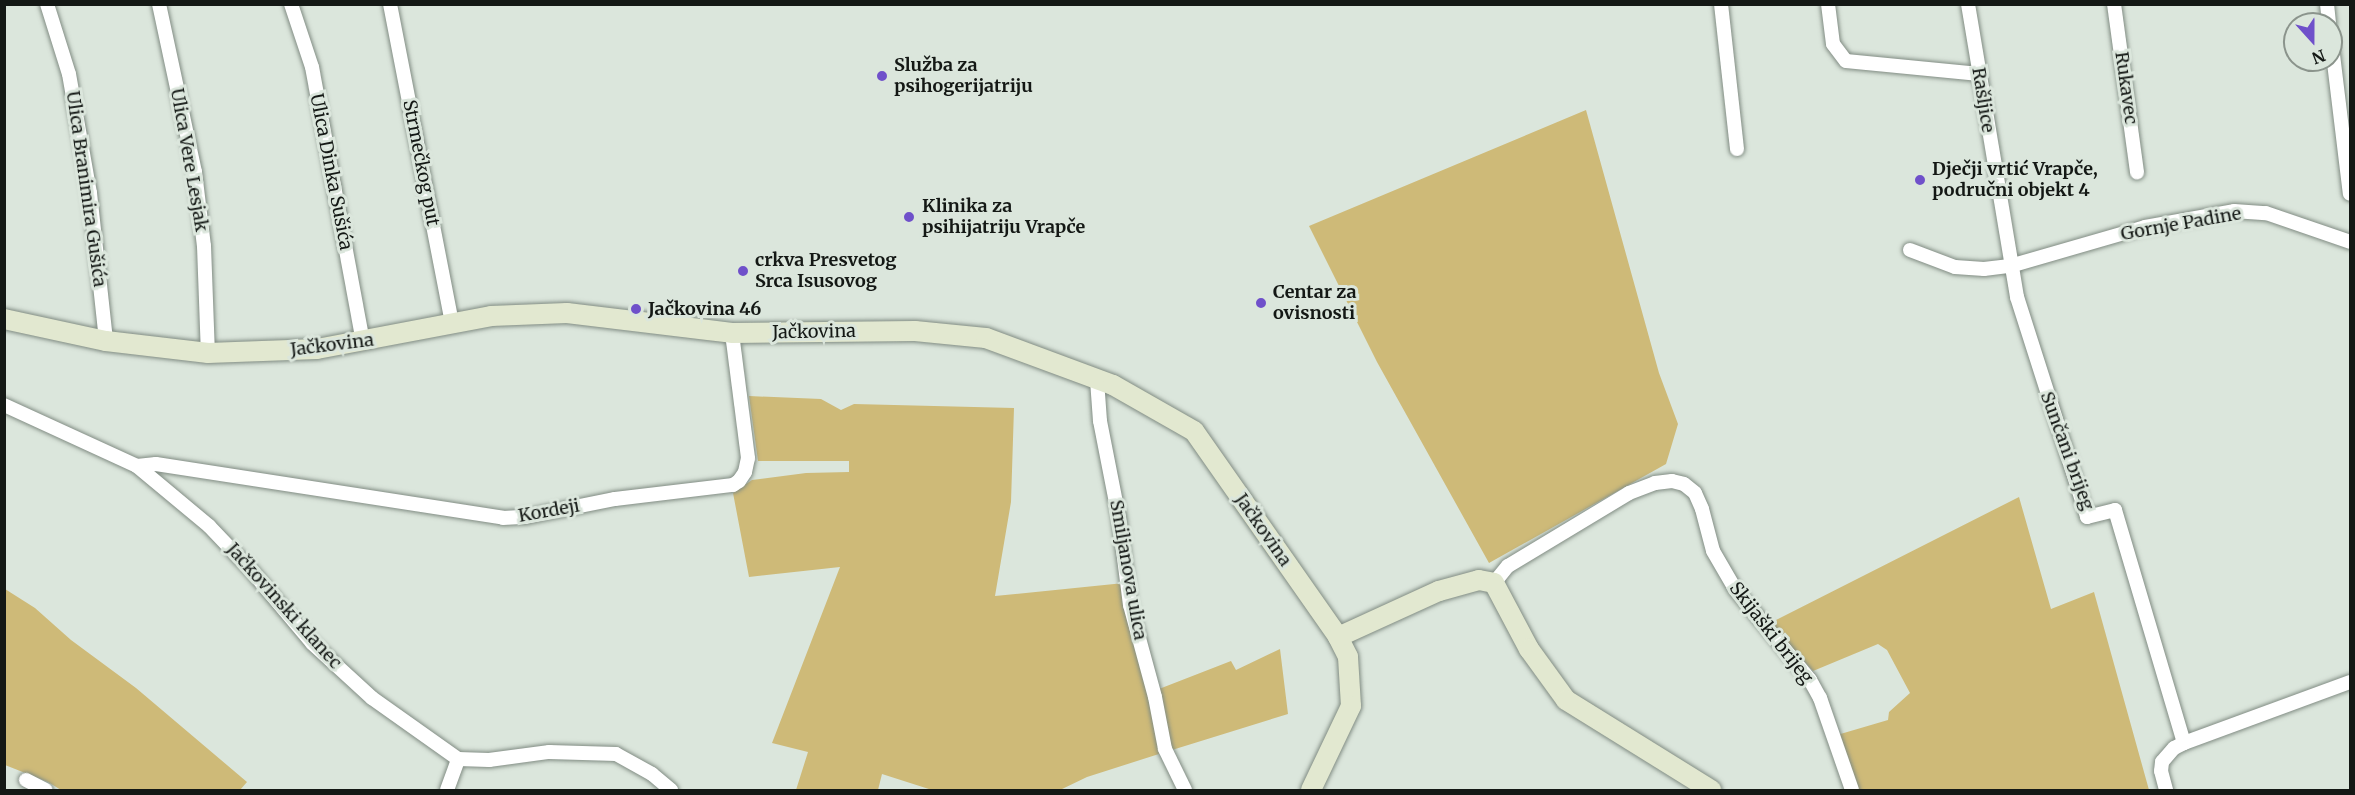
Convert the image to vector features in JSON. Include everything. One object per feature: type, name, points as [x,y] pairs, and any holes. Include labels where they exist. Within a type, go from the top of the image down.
[{"type":"street","name":"Ulica Branimira Gušića","points":[[47,4],[69,74],[87,171],[106,341]]},
{"type":"street","name":"Ulica Vere Lesjak","points":[[159,4],[195,172],[204,246],[208,353]]},
{"type":"street","name":"Ulica Dinka Sušića","points":[[291,4],[312,67],[363,342]]},
{"type":"street","name":"Strmečkog put","points":[[390,4],[452,322]]},
{"type":"street","points":[[1721,4],[1737,149]]},
{"type":"street","points":[[1828,4],[1833,45],[1846,61],[1979,74]]},
{"type":"street","name":"Rašljice","points":[[1968,4],[2010,266]]},
{"type":"street","name":"Rukavec","points":[[2114,4],[2138,172]]},
{"type":"street","points":[[2335,72],[2350,194]]},
{"type":"street","name":"Gornje Padine","points":[[1910,250],[1955,267],[1984,269],[2010,266],[2145,227],[2234,211],[2266,213],[2350,242]]},
{"type":"street","name":"Sunčani brijeg","points":[[2010,266],[2020,308],[2087,518],[2115,510],[2184,742]]},
{"type":"street","name":"Jačkovina","points":[[4,319],[106,341],[208,353],[317,350],[491,316],[567,313],[732,333],[915,331],[986,338],[1097,380],[1194,431],[1338,637],[1348,657],[1351,706],[1311,790]]},
{"type":"street","name":"Kordeji","points":[[136,466],[156,464],[503,518],[525,517],[615,499],[733,484],[739,481],[745,472],[748,458],[732,333]]},
{"type":"street","name":"Smiljanova ulica","points":[[1097,380],[1100,421],[1119,518],[1131,605],[1155,697],[1165,749],[1185,790]]},
{"type":"street","name":"Jačkovinski klanec","points":[[4,405],[136,466],[209,525],[250,569],[312,643],[372,698],[458,759]]},
{"type":"street","name":"Skijaški brijeg","points":[[1494,583],[1508,566],[1629,493],[1655,483],[1672,481],[1684,484],[1695,493],[1699,501],[1713,551],[1735,589],[1810,680],[1820,698],[1852,790]]},
{"type":"street","points":[[1338,637],[1439,591],[1479,580],[1494,583],[1529,649],[1566,700],[1711,790]]},
{"type":"street","points":[[2166,790],[2161,771],[2162,762],[2174,748],[2184,742],[2350,682]]},
{"type":"street","points":[[447,790],[458,759],[489,760],[549,752],[616,754],[652,774],[671,790]]},
{"type":"street","points":[[26,780],[46,790]]},
{"type":"shaded area","points":[[1586,110],[1659,373],[1678,424],[1666,464],[1489,563],[1377,362],[1309,226]]},
{"type":"shaded area","points":[[749,396],[821,399],[841,410],[854,404],[1014,408],[1011,502],[995,596],[1124,583],[1162,753],[1087,777],[1060,790],[932,790],[882,774],[878,790],[796,790],[808,752],[772,743],[840,567],[749,577],[733,493],[752,480],[806,473],[849,472],[849,461],[758,461]]},
{"type":"shaded area","points":[[2019,497],[2051,609],[2094,592],[2149,790],[1858,790],[1837,735],[1888,720],[1889,712],[1910,693],[1887,650],[1878,644],[1813,671],[1770,623]]},
{"type":"shaded area","points":[[5,589],[35,608],[71,640],[136,688],[247,782],[240,790],[61,790],[48,782],[5,765]]},
{"type":"shaded area","points":[[1280,649],[1288,714],[1172,750],[1159,689],[1231,661],[1236,670]]},
{"type":"place","name":"Služba za psihogerijatriju","points":[[882,76]]},
{"type":"place","name":"Dječji vrtić Vrapče, područni objekt 4","points":[[1920,180]]},
{"type":"place","name":"Klinika za psihijatriju Vrapče","points":[[909,217]]},
{"type":"place","name":"crkva Presvetog Srca Isusovog","points":[[743,271]]},
{"type":"place","name":"Centar za ovisnosti","points":[[1261,303]]},
{"type":"place","name":"Jačkovina 46","points":[[636,309]]}]
